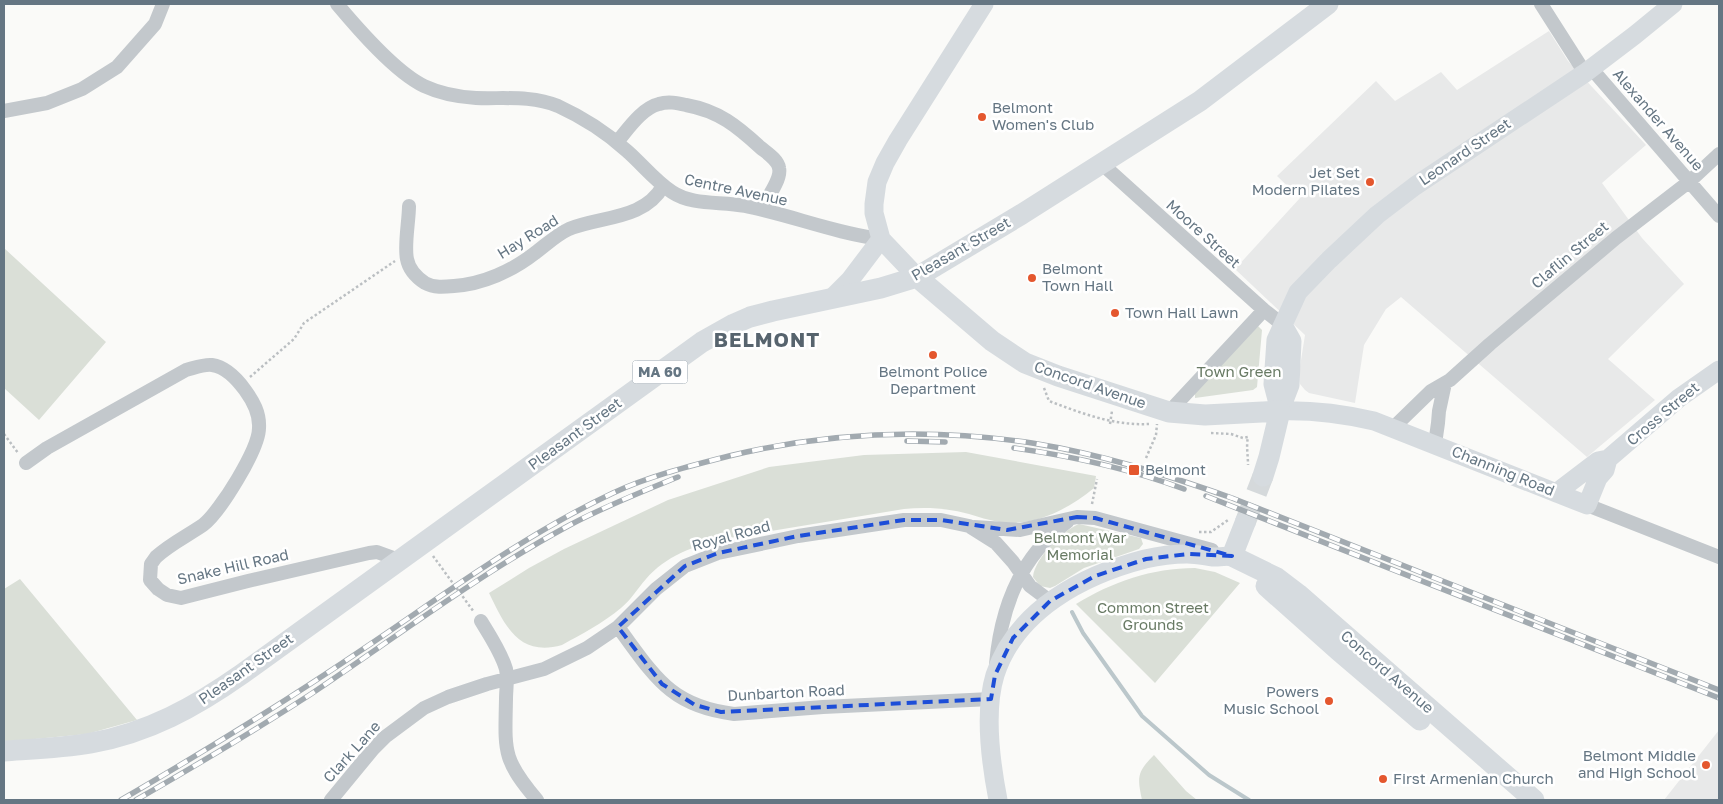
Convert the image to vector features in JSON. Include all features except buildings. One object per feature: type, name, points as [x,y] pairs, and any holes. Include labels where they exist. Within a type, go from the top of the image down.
[{"type":"main road","name":"Concord Avenue","points":[[984,4],[898,140],[880,172],[874,204],[876,222],[881,239],[916,276],[992,342],[1025,363],[1167,418],[1280,411]]},
{"type":"main road","name":"Pleasant Street","points":[[4,752],[102,741],[143,729],[182,713],[224,687],[702,342],[750,317],[882,288],[916,276],[1102,164],[1200,102],[1328,4]]},
{"type":"main road","name":"Leonard Street","points":[[1283,325],[1298,292],[1328,260],[1377,215],[1415,186],[1588,70],[1673,4]]},
{"type":"main road","points":[[832,299],[850,280],[881,239]]},
{"type":"main road","points":[[1255,473],[1269,457],[1280,411],[1290,385],[1292,341],[1283,325]]},
{"type":"main road","name":"Cross Street","points":[[1556,493],[1598,461],[1608,459],[1679,398],[1719,370]]},
{"type":"main road","name":"Channing Road","points":[[1280,411],[1352,416],[1394,427],[1587,505]]},
{"type":"main road","name":"Cross Street","points":[[1587,505],[1598,478],[1605,470],[1608,459]]},
{"type":"main road","points":[[998,800],[993,774],[990,734],[991,699],[995,675],[1007,648],[1020,628],[1050,601],[1095,576],[1146,559],[1188,554],[1215,557],[1232,556],[1238,519]]},
{"type":"main road","name":"Concord Avenue","points":[[1232,556],[1512,800]]},
{"type":"main road","name":"Concord Avenue","points":[[1232,556],[1256,566],[1277,578],[1298,594],[1534,800]]},
{"type":"street","points":[[4,111],[47,103],[82,89],[117,67],[155,24],[162,4]]},
{"type":"street","name":"Centre Avenue","points":[[337,4],[355,26],[395,65],[413,80],[426,87],[473,98],[524,98],[560,107],[617,142],[663,186],[673,193],[691,200],[743,205],[860,236],[881,239]]},
{"type":"street","name":"Alexander Avenue","points":[[1541,4],[1588,70],[1690,181],[1719,216]]},
{"type":"street","points":[[617,142],[645,112],[661,103],[681,104],[715,113],[746,134],[779,166],[776,183],[760,209]]},
{"type":"street","name":"Claflin Street","points":[[1394,427],[1431,391],[1445,383],[1616,238],[1690,181],[1719,154]]},
{"type":"street","name":"Moore Street","points":[[1102,164],[1283,325]]},
{"type":"street","name":"Hay Road","points":[[409,206],[406,253],[408,265],[417,278],[429,285],[436,287],[453,286],[480,283],[526,260],[569,229],[628,214],[658,194],[663,186]]},
{"type":"street","points":[[1167,418],[1264,310]]},
{"type":"street","name":"Snake Hill Road","points":[[26,463],[47,448],[186,370],[211,365],[232,375],[254,402],[259,418],[259,434],[251,455],[217,511],[203,524],[156,557],[151,564],[150,580],[167,596],[181,598],[265,576],[370,553],[377,552],[399,560]]},
{"type":"street","points":[[1435,444],[1445,383]]},
{"type":"street","name":"Channing Road","points":[[1587,505],[1719,558]]},
{"type":"street","name":"Royal Road","points":[[506,678],[555,665],[587,648],[618,627],[656,589],[684,566],[718,553],[798,536],[904,520],[941,520],[969,526],[1020,530],[1083,517],[1094,518],[1232,556]]},
{"type":"street","points":[[995,675],[1003,615],[1013,588],[1046,541],[1071,518]]},
{"type":"street","name":"Royal Road","points":[[969,526],[996,543],[1035,590],[1050,601]]},
{"type":"street","points":[[479,618],[501,656],[506,670],[504,737],[506,752],[514,771],[537,800]]},
{"type":"street","name":"Dunbarton Road","points":[[618,627],[650,671],[673,692],[695,705],[722,712],[734,714],[822,707],[991,699]]},
{"type":"street","name":"Clark Lane","points":[[331,800],[385,737],[424,708],[448,697],[506,678]]},
{"type":"path","points":[[241,384],[294,338],[304,323],[406,253]]},
{"type":"path","points":[[1044,386],[1049,401],[1110,423],[1158,423],[1167,418]]},
{"type":"path","points":[[1110,423],[1112,411]]},
{"type":"path","points":[[1146,458],[1157,430]]},
{"type":"path","points":[[1206,433],[1248,437],[1246,444],[1255,473]]},
{"type":"path","points":[[4,434],[26,463]]},
{"type":"path","points":[[1092,504],[1097,479]]},
{"type":"path","points":[[1192,530],[1211,532],[1227,521],[1238,519]]},
{"type":"path","points":[[440,566],[479,618]]},
{"type":"highlighted area","points":[[1077,517],[1095,518],[1232,556],[1188,554],[1146,559],[1095,576],[1050,601],[1013,638],[995,675],[991,699],[721,712],[695,705],[662,684],[618,627],[685,566],[718,553],[798,536],[904,520],[941,520],[1007,530]]},
{"type":"shaded area","points":[[1549,31],[1568,61],[1646,145],[1602,183],[1642,238],[1684,284],[1608,359],[1655,400],[1587,457],[1401,297],[1386,309],[1364,345],[1355,403],[1309,393],[1300,384],[1299,373],[1305,335],[1235,269],[1300,198],[1277,176],[1376,81],[1395,101],[1441,72],[1457,90]]},
{"type":"shaded area","name":"Belmont Middle and High School","points":[[1719,730],[1719,800],[1664,800]]},
{"type":"green space","points":[[4,248],[106,342],[39,420],[4,388]]},
{"type":"green space","name":"Town Green","points":[[1258,326],[1262,330],[1257,387],[1253,390],[1195,398],[1195,392]]},
{"type":"green space","points":[[966,452],[1096,476],[1094,488],[1061,510],[1025,522],[999,522],[953,510],[912,508],[712,542],[671,558],[646,579],[621,608],[600,623],[562,645],[547,648],[535,647],[524,643],[515,636],[501,617],[489,593],[564,549],[668,500],[769,467],[864,455]]},
{"type":"green space","name":"Belmont War Memorial","points":[[1079,524],[1141,538],[1143,544],[1139,549],[1084,568],[1055,586],[1050,588],[1040,586],[1033,577],[1044,554],[1065,533]]},
{"type":"green space","name":"Common Street Grounds","points":[[1195,568],[1215,572],[1240,583],[1155,683],[1076,604],[1104,589],[1133,578],[1163,571]]},
{"type":"green space","points":[[20,579],[137,720],[87,734],[4,742],[4,589]]},
{"type":"green space","points":[[1154,755],[1186,791],[1197,800],[1142,800],[1139,786],[1141,771]]},
{"type":"waterway","points":[[1072,612],[1083,633],[1142,716],[1209,775],[1249,800]]},
{"type":"tunnel","points":[[1245,523],[1263,476]]},
{"type":"railway","points":[[121,800],[277,705],[488,564],[549,526],[581,509],[613,493],[655,476],[766,448],[842,437],[918,434],[994,438],[1058,448],[1134,466],[1232,498],[1719,690]]},
{"type":"railway","points":[[907,441],[945,442]]},
{"type":"railway","points":[[1014,448],[1100,464],[1143,475],[1184,489]]},
{"type":"railway","points":[[136,800],[290,708],[438,607],[535,545],[595,512],[678,477]]},
{"type":"railway","points":[[1206,496],[1719,698]]},
{"type":"place","name":"Belmont Women's Club","points":[[982,117]]},
{"type":"place","name":"Jet Set Modern Pilates","points":[[1370,182]]},
{"type":"place","name":"Belmont Town Hall","points":[[1032,278]]},
{"type":"place","name":"Town Hall Lawn","points":[[1115,313]]},
{"type":"place","name":"Belmont Police Department","points":[[933,355]]},
{"type":"place","name":"Belmont","points":[[1134,470]]},
{"type":"place","name":"Powers Music School","points":[[1329,701]]},
{"type":"place","name":"Belmont Middle and High School","points":[[1706,765]]},
{"type":"place","name":"First Armenian Church","points":[[1383,779]]},
{"type":"district","name":"BELMONT","points":[[767,340]]}]
